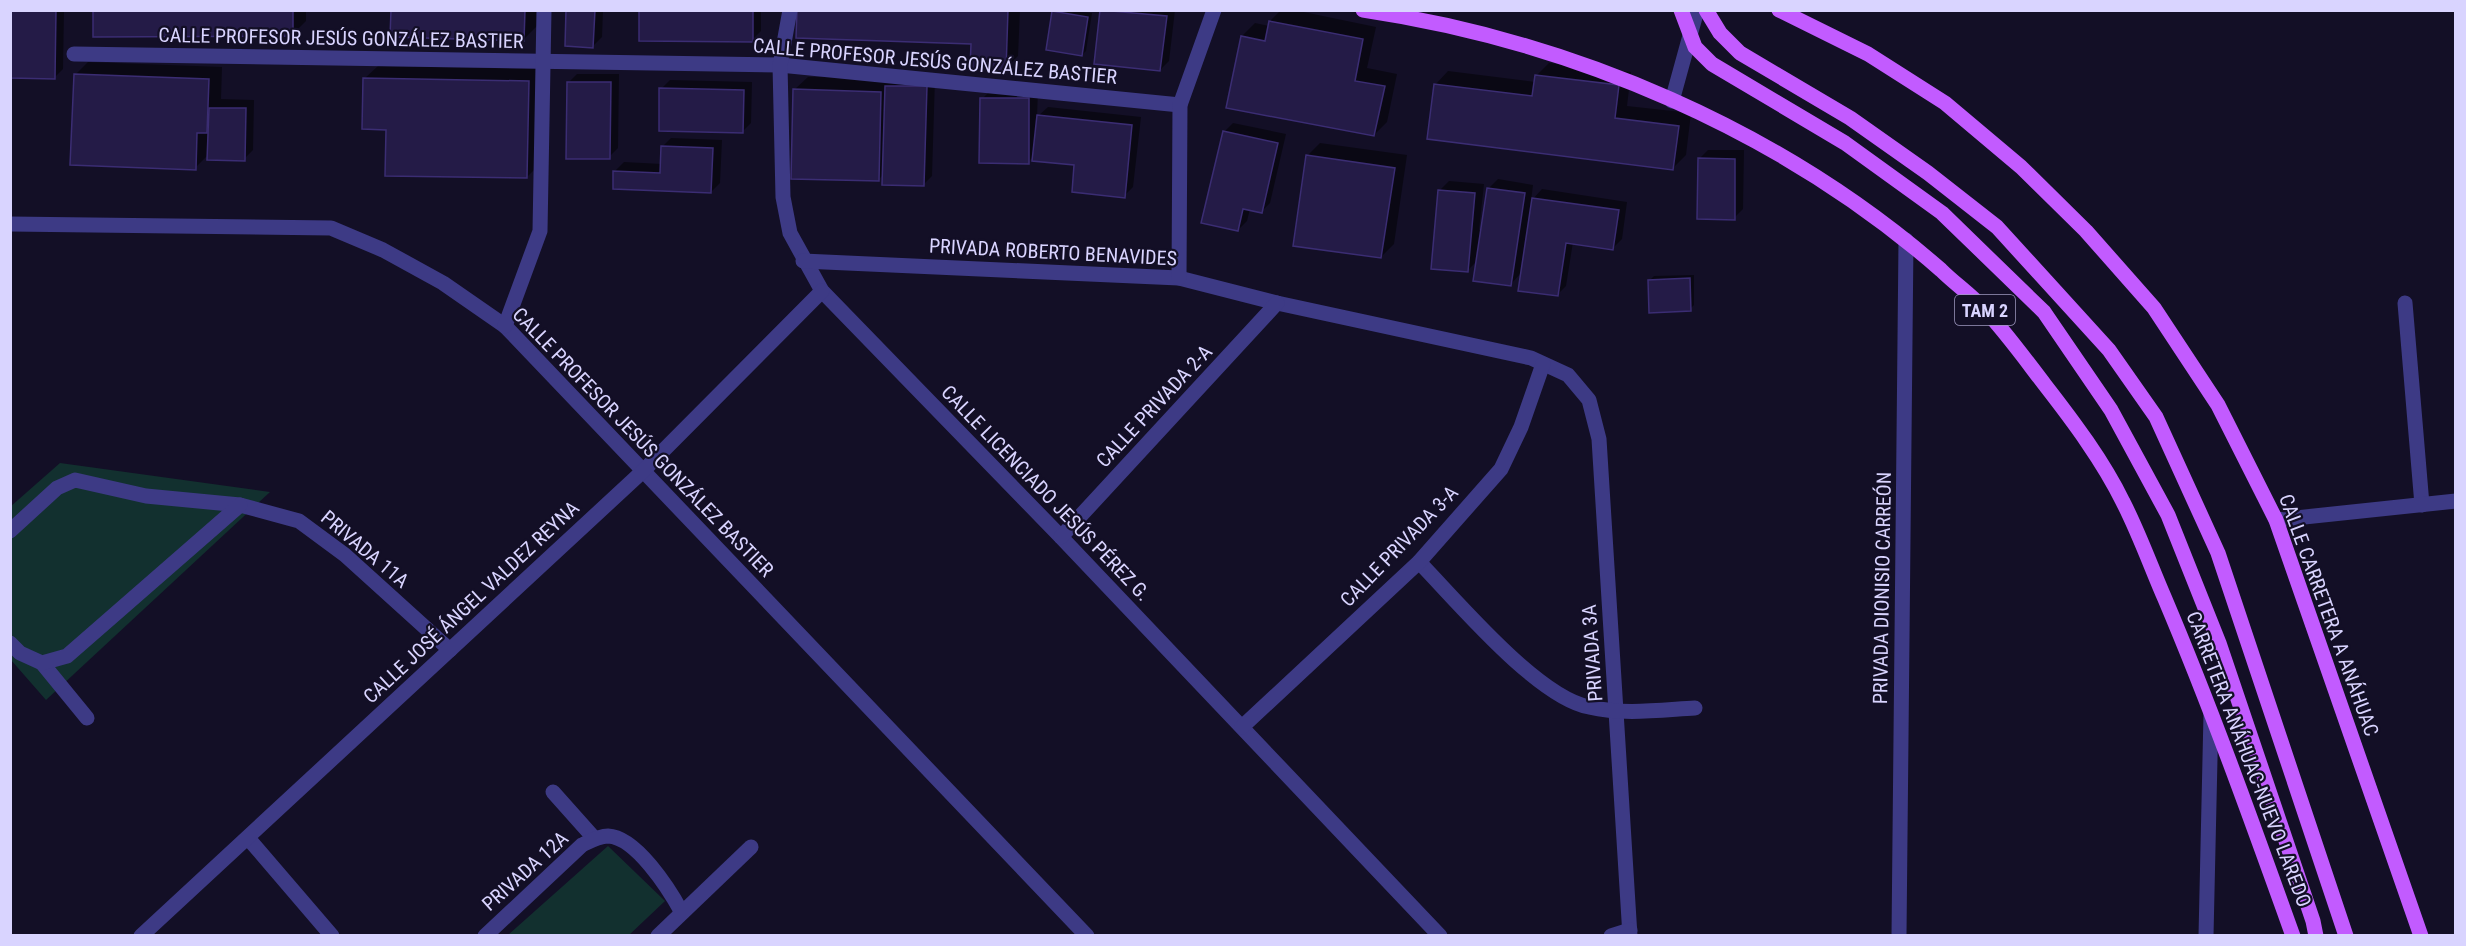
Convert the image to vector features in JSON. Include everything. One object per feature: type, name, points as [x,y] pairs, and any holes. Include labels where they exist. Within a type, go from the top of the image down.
[{"type":"main road","name":"CARRETERA ANÁHUAC-NUEVO LAREDO","points":[[1363,10],[1398,16],[1509,43],[1577,63],[1672,101],[1741,133],[1801,166],[1855,201],[1906,240],[1983,308],[2068,414],[2123,500],[2211,706],[2293,936]]},
{"type":"main road","points":[[1681,10],[1695,47],[1712,64],[1845,143],[1942,213],[2044,312],[2111,410],[2168,515],[2219,643],[2313,921],[2316,936]]},
{"type":"main road","points":[[1706,10],[1720,33],[1740,53],[1850,118],[1928,173],[1997,227],[2109,350],[2156,417],[2218,553],[2346,936]]},
{"type":"main road","name":"CALLE CARRETERA A ANÁHUAC","points":[[1779,10],[1869,54],[1946,103],[2021,167],[2086,231],[2154,308],[2218,405],[2276,520],[2421,936]]},
{"type":"street","points":[[505,326],[540,231],[544,10]]},
{"type":"street","name":"CALLE LICENCIADO JESÚS PÉREZ G.","points":[[790,10],[780,65],[783,197],[790,233],[803,261],[822,291],[1440,936]]},
{"type":"street","points":[[1179,278],[1180,105],[1214,10]]},
{"type":"street","points":[[1672,101],[1697,10]]},
{"type":"street","name":"CALLE PROFESOR JESÚS GONZÁLEZ BASTIER","points":[[74,54],[780,65],[1180,105]]},
{"type":"street","name":"CALLE PROFESOR JESÚS GONZÁLEZ BASTIER","points":[[10,224],[331,228],[383,250],[443,283],[505,326],[1087,936]]},
{"type":"street","name":"PRIVADA DIONISIO CARREÓN","points":[[1899,936],[1906,240]]},
{"type":"street","name":"PRIVADA ROBERTO BENAVIDES","points":[[803,261],[1179,278],[1277,303],[1531,358],[1543,364]]},
{"type":"street","name":"CALLE JOSÉ ÁNGEL VALDEZ REYNA","points":[[141,936],[644,471],[822,291]]},
{"type":"street","name":"CALLE PRIVADA 2-A","points":[[1060,537],[1277,303]]},
{"type":"street","points":[[2405,303],[2422,505]]},
{"type":"street","name":"CALLE PRIVADA 3-A","points":[[1242,727],[1419,562],[1501,469],[1521,427],[1543,364]]},
{"type":"street","name":"PRIVADA 3A","points":[[1419,562],[1518,663],[1546,687],[1586,707],[1616,711],[1599,439],[1589,400],[1568,375],[1543,364]]},
{"type":"street","name":"PRIVADA 11A","points":[[10,531],[57,488],[75,480],[146,496],[240,505],[299,521],[345,555],[450,650]]},
{"type":"street","points":[[2276,520],[2456,501]]},
{"type":"street","points":[[42,663],[67,656],[240,505]]},
{"type":"street","points":[[10,643],[20,653],[42,663],[87,718]]},
{"type":"street","points":[[2206,936],[2211,706]]},
{"type":"street","points":[[1611,936],[1630,933],[1616,711],[1695,708]]},
{"type":"street","name":"PRIVADA 12A","points":[[553,792],[594,838]]},
{"type":"street","name":"PRIVADA 12A","points":[[485,936],[582,845],[594,838],[609,836],[626,841],[665,883],[681,911]]},
{"type":"street","points":[[248,838],[333,936]]},
{"type":"street","points":[[658,936],[681,911],[751,847]]},
{"type":"green space","points":[[60,463],[270,492],[46,700],[11,660],[10,507]]},
{"type":"green space","points":[[608,846],[665,901],[629,935],[508,935]]},
{"type":"building","points":[[10,10],[56,10],[55,79],[10,78]]},
{"type":"building","points":[[93,10],[293,10],[293,36],[93,37]]},
{"type":"building","points":[[391,10],[525,10],[524,41],[390,37]]},
{"type":"building","points":[[566,10],[595,10],[593,48],[565,46]]},
{"type":"building","points":[[639,10],[753,10],[753,42],[639,41]]},
{"type":"building","points":[[797,10],[1008,10],[1006,71],[970,69],[971,44],[796,38]]},
{"type":"building","points":[[1100,10],[1167,16],[1160,71],[1094,64]]},
{"type":"building","points":[[1052,11],[1088,17],[1082,56],[1046,50]]},
{"type":"building","points":[[1269,21],[1363,39],[1355,81],[1385,86],[1374,136],[1226,108],[1241,36],[1265,41]]},
{"type":"building","points":[[74,74],[209,79],[207,133],[197,133],[196,170],[70,165]]},
{"type":"building","points":[[1535,75],[1619,85],[1615,118],[1679,126],[1673,170],[1427,139],[1434,84],[1532,96]]},
{"type":"building","points":[[363,78],[529,81],[527,178],[385,176],[386,130],[362,129]]},
{"type":"building","points":[[567,82],[611,82],[610,159],[566,159]]},
{"type":"building","points":[[885,86],[927,86],[924,186],[882,185]]},
{"type":"building","points":[[659,88],[744,90],[743,133],[659,131]]},
{"type":"building","points":[[793,89],[881,92],[879,181],[791,179]]},
{"type":"building","points":[[980,98],[1029,98],[1029,164],[979,163]]},
{"type":"building","points":[[209,108],[246,108],[245,161],[207,160]]},
{"type":"building","points":[[1037,115],[1132,125],[1125,198],[1072,192],[1074,165],[1032,161]]},
{"type":"building","points":[[1223,131],[1278,143],[1262,213],[1243,209],[1238,231],[1201,223]]},
{"type":"building","points":[[661,146],[713,148],[711,193],[613,189],[613,171],[660,173]]},
{"type":"building","points":[[1306,155],[1395,168],[1381,258],[1293,246]]},
{"type":"building","points":[[1698,158],[1735,159],[1735,220],[1697,219]]},
{"type":"building","points":[[1487,188],[1525,193],[1511,286],[1473,281]]},
{"type":"building","points":[[1438,190],[1475,193],[1468,272],[1431,269]]},
{"type":"building","points":[[1532,198],[1619,210],[1613,250],[1566,243],[1558,296],[1518,291]]},
{"type":"building","points":[[1690,278],[1691,311],[1649,313],[1648,280]]}]
